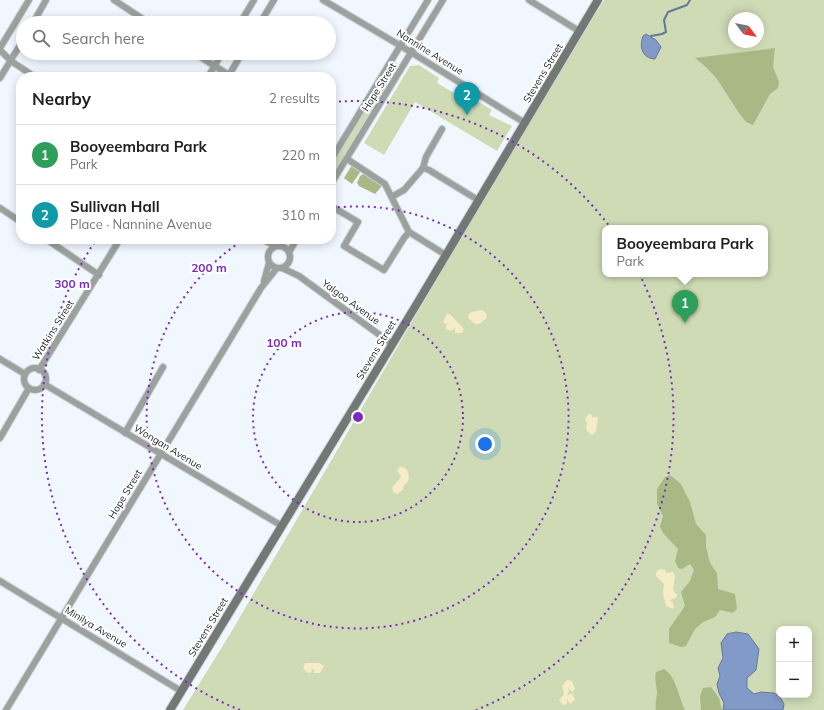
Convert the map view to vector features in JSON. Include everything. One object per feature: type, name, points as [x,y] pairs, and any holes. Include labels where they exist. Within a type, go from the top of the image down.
[{"type":"street","points":[[20,16],[29,0]]},
{"type":"street","points":[[37,16],[46,0]]},
{"type":"street","points":[[114,0],[138,16]]},
{"type":"street","points":[[244,16],[254,0]]},
{"type":"street","points":[[264,16],[274,0]]},
{"type":"street","name":"Nannine Avenue","points":[[323,0],[401,46],[525,123]]},
{"type":"street","name":"Hope Street","points":[[336,152],[428,0]]},
{"type":"street","name":"Hope Street","points":[[336,176],[443,0]]},
{"type":"street","points":[[529,0],[579,31]]},
{"type":"street","name":"Stevens Street","points":[[170,710],[446,255],[598,0]]},
{"type":"street","points":[[16,22],[0,49],[11,61],[28,72]]},
{"type":"street","points":[[0,78],[16,52]]},
{"type":"street","points":[[205,60],[222,72]]},
{"type":"street","points":[[211,72],[218,60]]},
{"type":"street","points":[[230,72],[238,60]]},
{"type":"street","points":[[392,196],[404,190],[423,168],[426,157],[442,129]]},
{"type":"street","points":[[347,158],[386,184],[409,232],[446,255]]},
{"type":"street","points":[[423,168],[430,170],[478,200]]},
{"type":"street","points":[[0,208],[16,219]]},
{"type":"street","points":[[336,209],[358,222],[344,246],[384,270],[409,232]]},
{"type":"street","points":[[53,244],[99,275]]},
{"type":"street","name":"Watkins Street","points":[[40,370],[117,244]]},
{"type":"street","points":[[264,244],[268,253],[269,263],[280,268],[289,262],[289,252],[294,244]]},
{"type":"street","points":[[273,244],[285,248],[289,252]]},
{"type":"street","points":[[268,253],[278,246]]},
{"type":"street","name":"Yalgoo Avenue","points":[[289,262],[299,276]]},
{"type":"street","name":"Hope Street","points":[[261,288],[269,263]]},
{"type":"street","name":"Hope Street","points":[[6,710],[261,288],[280,268]]},
{"type":"street","name":"Yalgoo Avenue","points":[[280,268],[299,276],[392,344]]},
{"type":"street","points":[[0,359],[25,374],[25,384],[29,388],[39,389],[44,384]]},
{"type":"street","points":[[125,433],[163,367]]},
{"type":"street","name":"Watkins Street","points":[[25,374],[30,370],[40,370],[44,374],[44,384]]},
{"type":"street","name":"Wongan Avenue","points":[[44,384],[282,526]]},
{"type":"street","points":[[0,438],[29,388]]},
{"type":"street","name":"Minilya Avenue","points":[[0,581],[181,691]]},
{"type":"green space","points":[[604,0],[824,0],[824,710],[183,710],[230,634],[486,195]]},
{"type":"green space","points":[[775,48],[773,67],[779,82],[778,88],[770,94],[753,125],[746,122],[717,79],[695,58]]},
{"type":"green space","points":[[394,61],[399,65],[336,169],[336,153]]},
{"type":"green space","points":[[419,65],[439,78],[437,83],[474,105],[477,101],[492,110],[489,115],[512,126],[497,151],[415,102],[384,155],[364,143],[410,66]]},
{"type":"green space","points":[[352,165],[361,171],[352,184],[344,178]]},
{"type":"green space","points":[[365,173],[382,186],[375,194],[359,186],[357,183],[360,176]]},
{"type":"green space","points":[[670,475],[681,484],[690,502],[696,524],[706,535],[706,547],[710,563],[717,573],[718,589],[735,594],[737,609],[733,613],[720,610],[715,617],[703,622],[695,629],[686,646],[681,647],[669,643],[669,629],[685,606],[681,592],[690,581],[694,570],[690,564],[682,569],[678,568],[675,561],[678,549],[663,533],[660,527],[663,516],[657,504],[657,489],[665,477]]},
{"type":"green space","points":[[664,669],[672,677],[685,710],[656,710],[656,672]]},
{"type":"green space","points":[[711,687],[719,698],[722,710],[701,710],[700,696],[703,688]]},
{"type":"sand","points":[[482,310],[486,313],[487,318],[479,324],[475,324],[469,319],[468,315],[472,312]]},
{"type":"sand","points":[[447,314],[450,314],[464,329],[462,333],[455,333],[455,327],[452,331],[446,329],[446,325],[450,323],[445,324],[443,322]]},
{"type":"sand","points":[[589,414],[592,415],[592,417],[597,417],[598,419],[596,431],[593,435],[586,429],[587,423],[585,418]]},
{"type":"sand","points":[[400,467],[407,469],[409,479],[404,485],[403,490],[397,494],[393,492],[392,488],[401,477],[397,470]]},
{"type":"sand","points":[[660,569],[665,570],[666,573],[673,572],[675,575],[673,590],[677,595],[676,598],[670,600],[674,605],[673,609],[666,606],[663,593],[664,584],[656,576],[656,572]]},
{"type":"sand","points":[[305,663],[319,663],[324,666],[320,673],[314,673],[314,669],[311,670],[312,672],[308,673],[303,668]]},
{"type":"sand","points":[[567,680],[572,681],[575,689],[572,692],[568,688],[569,692],[567,695],[573,694],[575,700],[570,704],[567,699],[567,704],[563,705],[559,700],[564,694],[562,686]]},
{"type":"water","points":[[646,34],[656,40],[661,47],[655,59],[647,57],[644,54],[641,44],[643,36]]},
{"type":"water","points":[[736,632],[748,634],[759,649],[756,670],[747,678],[747,688],[754,694],[761,692],[774,693],[776,694],[776,698],[781,698],[784,704],[783,710],[723,710],[724,703],[719,693],[717,684],[720,676],[718,668],[723,658],[721,643],[727,634]]},
{"type":"waterway","points":[[651,36],[666,32],[664,20],[668,12],[687,5],[690,0]]},
{"type":"place","name":"Sullivan Hall","points":[[467,115]]},
{"type":"place","name":"Booyeembara Park","points":[[685,323]]}]
